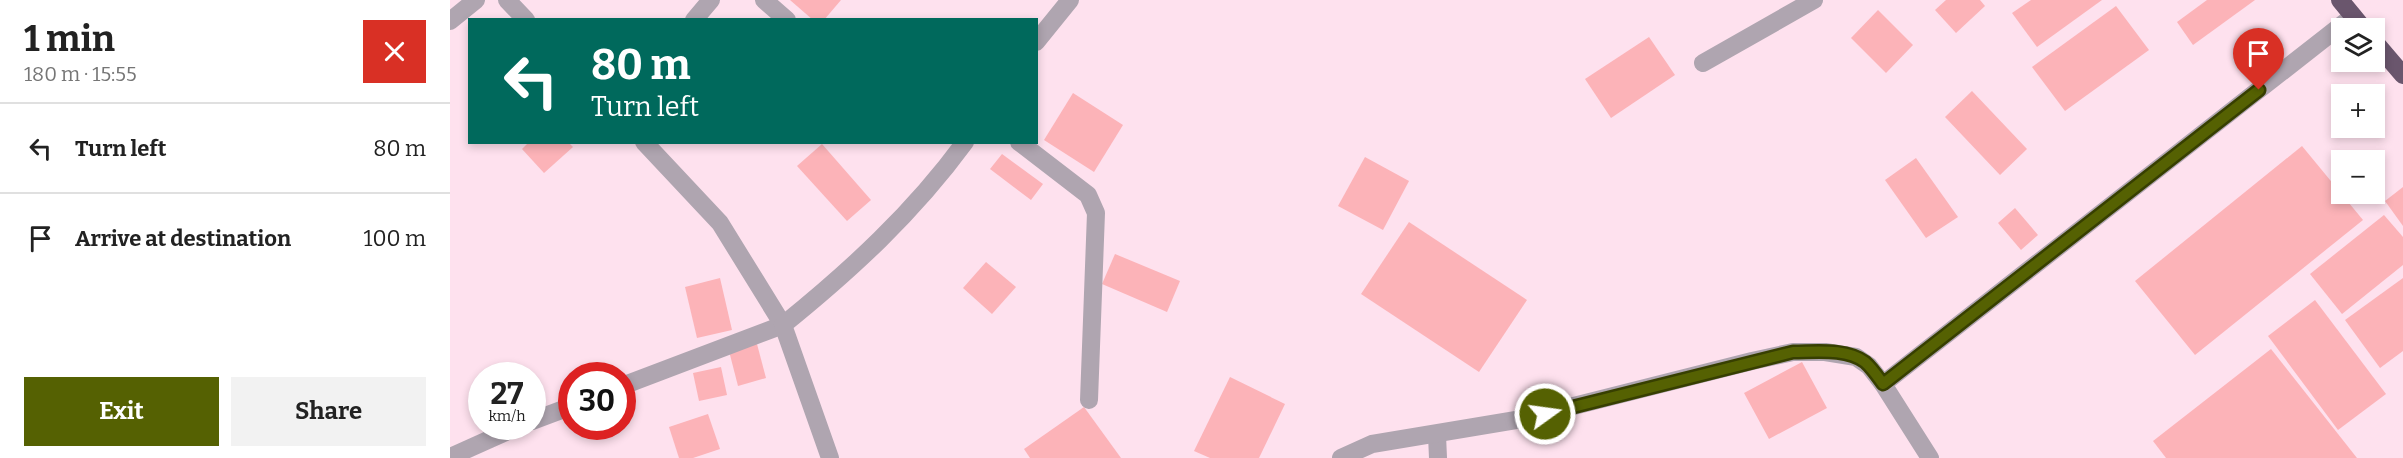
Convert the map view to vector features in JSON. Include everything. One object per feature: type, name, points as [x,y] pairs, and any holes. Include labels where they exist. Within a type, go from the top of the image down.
[{"type":"highway","points":[[2340,0],[2355,18]]},
{"type":"highway","points":[[2385,55],[2403,75]]},
{"type":"street","points":[[450,21],[476,0]]},
{"type":"street","points":[[507,0],[524,18]]},
{"type":"street","points":[[696,18],[711,0]]},
{"type":"street","points":[[764,0],[785,18]]},
{"type":"street","points":[[1038,40],[1070,0]]},
{"type":"street","points":[[1702,63],[1814,0]]},
{"type":"street","points":[[1883,384],[2331,43]]},
{"type":"street","points":[[646,144],[720,223],[783,325],[830,458]]},
{"type":"street","points":[[636,381],[783,325],[831,286],[879,242],[941,174],[964,144]]},
{"type":"street","points":[[1022,144],[1088,195],[1096,213],[1089,400]]},
{"type":"street","points":[[1341,458],[1372,444],[1437,435],[1522,419],[1793,352],[1825,351],[1856,357],[1869,366],[1930,458]]},
{"type":"street","points":[[1437,435],[1438,458]]},
{"type":"street","points":[[450,457],[488,440]]},
{"type":"building","points":[[790,0],[841,0],[826,18],[811,18]]},
{"type":"building","points":[[1946,0],[1980,0],[1985,6],[1956,33],[1935,10]]},
{"type":"building","points":[[2031,0],[2102,0],[2037,47],[2012,13]]},
{"type":"building","points":[[2207,0],[2255,0],[2193,45],[2177,22]]},
{"type":"building","points":[[2116,6],[2149,50],[2065,111],[2032,67]]},
{"type":"building","points":[[1878,10],[1913,45],[1886,73],[1851,38]]},
{"type":"building","points":[[1649,37],[1675,75],[1611,118],[1585,79]]},
{"type":"building","points":[[1972,91],[2027,149],[2000,175],[1945,117]]},
{"type":"building","points":[[1073,93],[1123,125],[1094,172],[1044,140]]},
{"type":"building","points":[[527,144],[570,144],[573,147],[544,173],[522,149]]},
{"type":"building","points":[[822,144],[871,200],[847,221],[797,166]]},
{"type":"building","points":[[2302,146],[2331,181],[2331,204],[2350,204],[2363,220],[2195,355],[2135,281]]},
{"type":"building","points":[[1002,154],[1043,184],[1031,200],[990,169]]},
{"type":"building","points":[[1365,157],[1409,181],[1383,230],[1338,206]]},
{"type":"building","points":[[1916,158],[1958,217],[1926,238],[1885,180]]},
{"type":"building","points":[[2403,187],[2403,226],[2385,201]]},
{"type":"building","points":[[2015,208],[2038,235],[2021,250],[1998,223]]},
{"type":"building","points":[[2384,215],[2403,237],[2403,265],[2342,314],[2310,274]]},
{"type":"building","points":[[1409,222],[1527,300],[1479,372],[1361,294]]},
{"type":"building","points":[[1115,254],[1180,281],[1167,312],[1102,284]]},
{"type":"building","points":[[986,262],[1016,287],[992,314],[963,288]]},
{"type":"building","points":[[720,278],[732,330],[697,338],[685,287]]},
{"type":"building","points":[[2403,278],[2403,351],[2380,368],[2345,320]]},
{"type":"building","points":[[2315,300],[2386,394],[2338,430],[2268,336]]},
{"type":"building","points":[[757,344],[766,378],[738,386],[729,351]]},
{"type":"building","points":[[2271,349],[2357,458],[2166,458],[2153,441]]},
{"type":"building","points":[[1802,362],[1827,408],[1769,439],[1744,393]]},
{"type":"building","points":[[721,367],[727,395],[699,401],[693,373]]},
{"type":"building","points":[[1230,377],[1285,404],[1259,458],[1210,458],[1194,451]]},
{"type":"building","points":[[1084,407],[1121,458],[1030,458],[1024,449]]},
{"type":"building","points":[[708,414],[720,449],[693,458],[679,458],[669,427]]},
{"type":"route","points":[[1545,414],[1793,352],[1825,351],[1856,357],[1869,366],[1883,384],[2259,90]]}]
